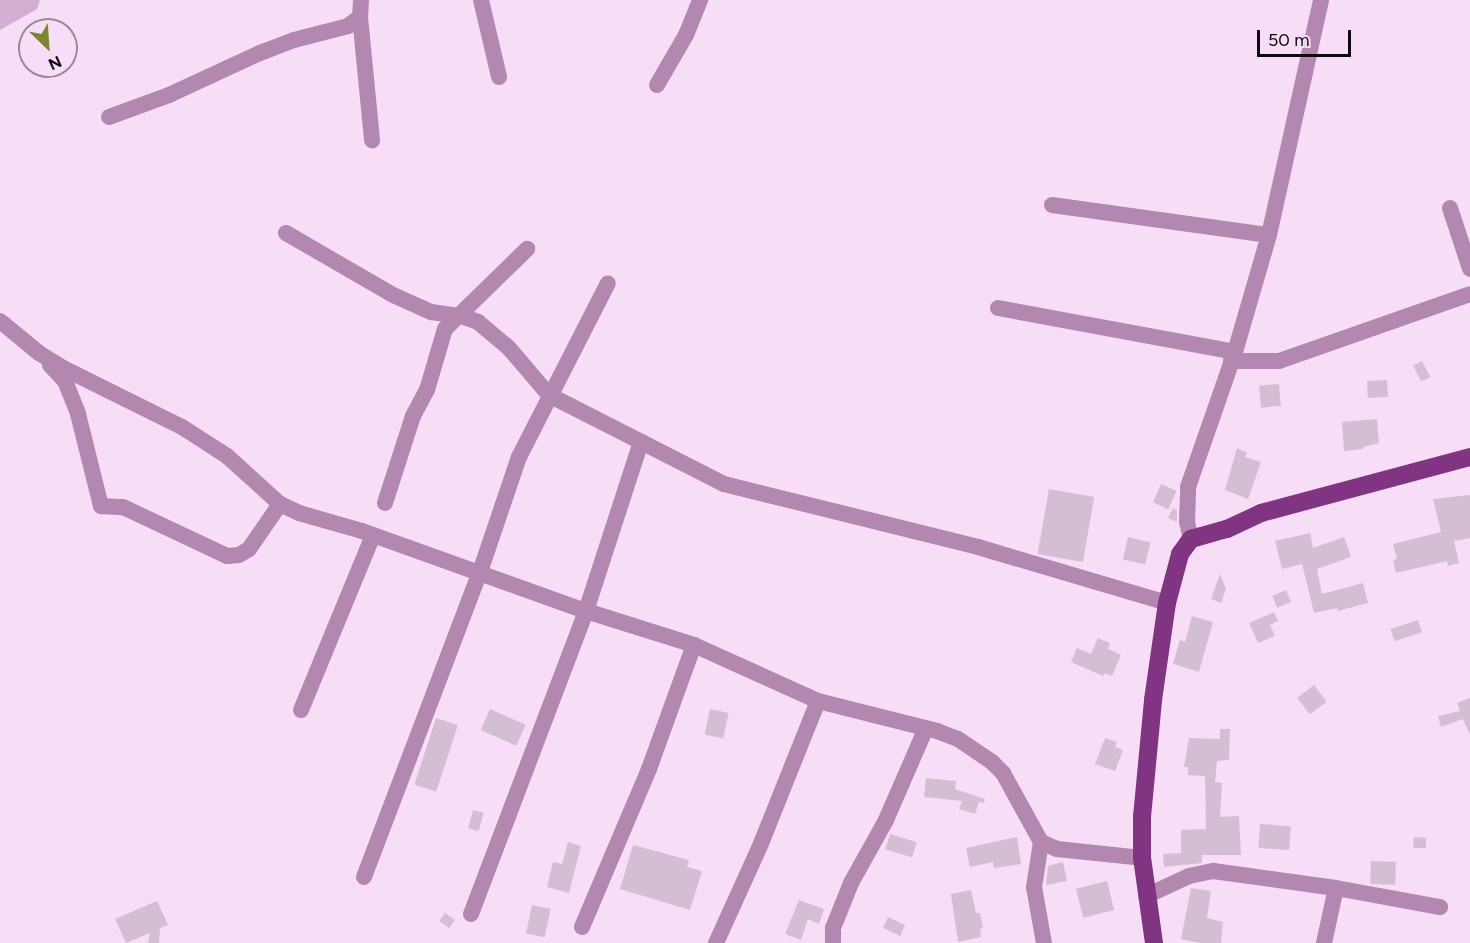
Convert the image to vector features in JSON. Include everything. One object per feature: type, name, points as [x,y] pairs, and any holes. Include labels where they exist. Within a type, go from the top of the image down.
[{"type":"main road","points":[[1154,943],[1142,858],[1145,780],[1167,603],[1180,554],[1191,540],[1227,529],[1261,513],[1470,457]]},
{"type":"street","points":[[361,0],[360,17],[372,140]]},
{"type":"street","points":[[482,0],[499,77]]},
{"type":"street","points":[[657,85],[686,35],[700,0]]},
{"type":"street","points":[[1191,540],[1187,522],[1188,487],[1233,357],[1269,236],[1322,0]]},
{"type":"street","points":[[109,117],[169,95],[294,40],[348,26],[360,17]]},
{"type":"street","points":[[1052,205],[1269,236]]},
{"type":"street","points":[[1450,208],[1470,269]]},
{"type":"street","points":[[286,233],[393,295],[431,312],[461,316],[477,322],[508,347],[549,395],[724,484],[978,547],[1167,603]]},
{"type":"street","points":[[385,503],[412,416],[427,390],[445,329],[461,316],[526,249]]},
{"type":"street","points":[[364,877],[480,572],[502,511],[508,483],[549,395],[608,284]]},
{"type":"street","points":[[998,308],[1233,357],[1279,361],[1470,294]]},
{"type":"street","points":[[0,321],[39,353],[65,381],[78,414],[101,506],[123,507],[226,556],[239,555],[249,549],[280,504]]},
{"type":"street","points":[[39,353],[182,428],[227,456],[280,504],[299,513],[373,535],[586,611],[694,645],[818,701],[926,728],[958,740],[992,762],[1003,773],[1041,842],[1057,849],[1142,858]]},
{"type":"street","points":[[471,914],[586,611],[641,442]]},
{"type":"street","points":[[301,710],[373,535]]},
{"type":"street","points":[[582,927],[649,769],[694,645]]},
{"type":"street","points":[[716,943],[760,846],[818,701]]},
{"type":"street","points":[[833,943],[833,928],[851,883],[886,820],[926,728]]},
{"type":"street","points":[[1041,842],[1034,887],[1044,943]]},
{"type":"street","points":[[1146,896],[1189,876],[1213,871],[1336,888],[1440,907]]},
{"type":"street","points":[[1324,943],[1336,888]]},
{"type":"shaded area","points":[[0,0],[40,0],[37,9],[0,30]]},
{"type":"building","points":[[1422,361],[1430,377],[1421,382],[1413,366]]},
{"type":"building","points":[[1387,380],[1388,397],[1368,398],[1367,381]]},
{"type":"building","points":[[1279,384],[1281,406],[1261,408],[1259,386]]},
{"type":"building","points":[[1377,419],[1379,443],[1363,447],[1363,449],[1344,451],[1342,422]]},
{"type":"building","points":[[1237,448],[1247,453],[1245,457],[1261,462],[1248,499],[1225,490]]},
{"type":"building","points":[[1161,484],[1177,491],[1168,509],[1153,502]]},
{"type":"building","points":[[1049,489],[1094,497],[1083,562],[1038,554]]},
{"type":"building","points":[[1470,495],[1470,538],[1454,541],[1459,563],[1448,566],[1447,561],[1396,573],[1393,560],[1397,559],[1393,544],[1441,532],[1433,499]]},
{"type":"building","points":[[1173,508],[1177,510],[1177,522],[1168,518]]},
{"type":"building","points":[[1310,533],[1313,548],[1344,537],[1351,557],[1317,569],[1322,594],[1363,583],[1368,603],[1338,611],[1337,608],[1314,613],[1302,564],[1282,569],[1275,541]]},
{"type":"building","points":[[1128,537],[1150,542],[1145,565],[1123,559]]},
{"type":"building","points":[[1220,574],[1226,589],[1221,603],[1211,599]]},
{"type":"building","points":[[1286,590],[1291,602],[1277,608],[1272,596]]},
{"type":"building","points":[[1274,612],[1278,621],[1270,625],[1275,636],[1258,643],[1249,623]]},
{"type":"building","points":[[1192,616],[1213,622],[1199,672],[1173,664],[1180,640],[1185,642]]},
{"type":"building","points":[[1418,620],[1422,632],[1394,641],[1390,629]]},
{"type":"building","points":[[1098,638],[1110,643],[1108,649],[1121,655],[1112,676],[1105,673],[1103,676],[1071,662],[1077,648],[1091,654]]},
{"type":"building","points":[[1314,685],[1327,702],[1310,714],[1297,698]]},
{"type":"building","points":[[1470,698],[1470,735],[1463,719],[1441,727],[1438,716],[1460,711],[1457,703]]},
{"type":"building","points":[[490,709],[526,725],[516,746],[481,730]]},
{"type":"building","points":[[710,709],[729,713],[723,738],[705,734]]},
{"type":"building","points":[[436,718],[458,725],[436,792],[414,785]]},
{"type":"building","points":[[1220,729],[1230,729],[1229,760],[1217,761],[1215,782],[1222,783],[1220,817],[1239,816],[1241,855],[1202,855],[1202,863],[1164,867],[1163,854],[1181,853],[1181,830],[1206,829],[1205,776],[1188,775],[1188,767],[1184,767],[1189,738],[1220,739]]},
{"type":"building","points":[[1105,738],[1117,742],[1115,747],[1123,750],[1115,771],[1095,764]]},
{"type":"building","points":[[926,778],[956,781],[955,789],[985,799],[984,803],[979,802],[975,814],[959,809],[962,801],[924,797]]},
{"type":"building","points":[[473,810],[484,813],[479,831],[468,828]]},
{"type":"building","points":[[1260,824],[1291,826],[1289,850],[1258,848]]},
{"type":"building","points":[[890,834],[917,842],[912,857],[885,849]]},
{"type":"building","points":[[1017,837],[1021,864],[994,868],[993,862],[970,867],[966,848]]},
{"type":"building","points":[[1414,837],[1426,838],[1426,848],[1413,848]]},
{"type":"building","points":[[568,842],[581,846],[569,893],[547,887],[553,862],[562,864]]},
{"type":"building","points":[[633,845],[689,860],[687,867],[702,871],[690,910],[620,889]]},
{"type":"building","points":[[1371,861],[1396,862],[1395,885],[1370,884]]},
{"type":"building","points":[[1063,862],[1067,881],[1046,885],[1048,866]]},
{"type":"building","points":[[1107,881],[1114,910],[1083,918],[1076,889]]},
{"type":"building","points":[[1191,888],[1211,891],[1207,918],[1223,922],[1221,943],[1200,943],[1181,939]]},
{"type":"building","points":[[971,890],[976,913],[980,913],[983,928],[980,929],[981,937],[958,942],[951,894]]},
{"type":"building","points":[[799,900],[824,909],[819,924],[808,919],[801,940],[785,934]]},
{"type":"building","points":[[157,901],[168,925],[160,928],[159,943],[148,943],[150,933],[126,943],[115,919]]},
{"type":"building","points":[[532,905],[551,909],[545,937],[526,933]]},
{"type":"building","points":[[445,913],[455,920],[449,928],[439,921]]},
{"type":"building","points":[[888,917],[905,925],[900,936],[883,928]]}]
